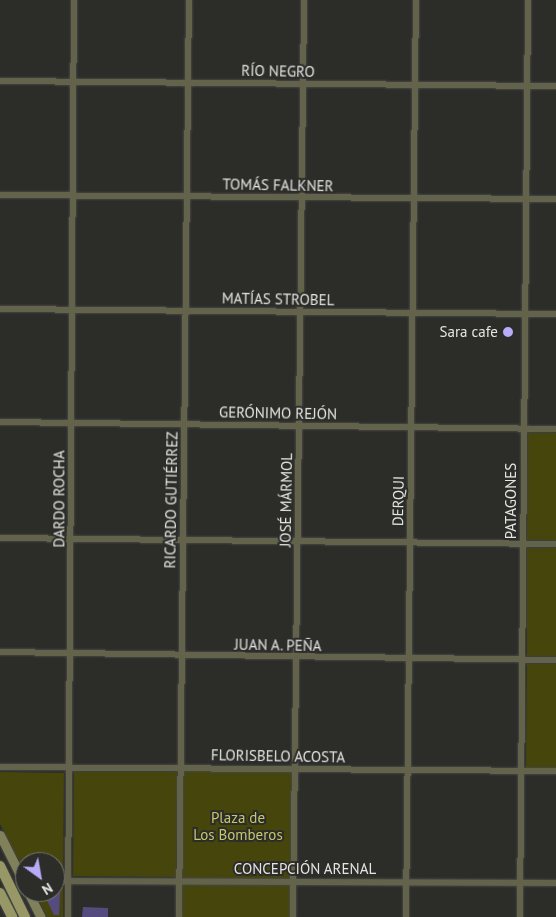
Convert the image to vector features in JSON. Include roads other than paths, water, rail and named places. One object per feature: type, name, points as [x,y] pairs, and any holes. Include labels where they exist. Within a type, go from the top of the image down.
[{"type":"main road","points":[[0,835],[15,865]]},
{"type":"main road","points":[[0,866],[25,917]]},
{"type":"main road","points":[[0,893],[12,917]]},
{"type":"main road","points":[[33,902],[41,917]]},
{"type":"street","name":"DARDO ROCHA","points":[[68,917],[74,0]]},
{"type":"street","name":"RICARDO GUTIÉRREZ","points":[[179,917],[188,0]]},
{"type":"street","name":"JOSÉ MÁRMOL","points":[[293,917],[304,0]]},
{"type":"street","name":"DERQUI","points":[[406,917],[416,0]]},
{"type":"street","name":"PATAGONES","points":[[520,917],[528,0]]},
{"type":"street","name":"RÍO NEGRO","points":[[0,80],[556,86]]},
{"type":"street","name":"TOMÁS FALKNER","points":[[0,195],[556,199]]},
{"type":"street","name":"MATÍAS STROBEL","points":[[0,309],[556,314]]},
{"type":"street","name":"GERÓNIMO REJÓN","points":[[0,422],[556,429]]},
{"type":"street","points":[[0,538],[556,544]]},
{"type":"street","name":"JUAN A. PEÑA","points":[[0,652],[70,655],[556,660]]},
{"type":"street","name":"FLORISBELO ACOSTA","points":[[0,767],[556,772]]},
{"type":"street","name":"CONCEPCIÓN ARENAL","points":[[68,881],[556,883]]},
{"type":"place","name":"Sara cafe","points":[[508,332]]},
{"type":"park label","name":"Plaza de Los Bomberos","points":[[238,826]]}]
